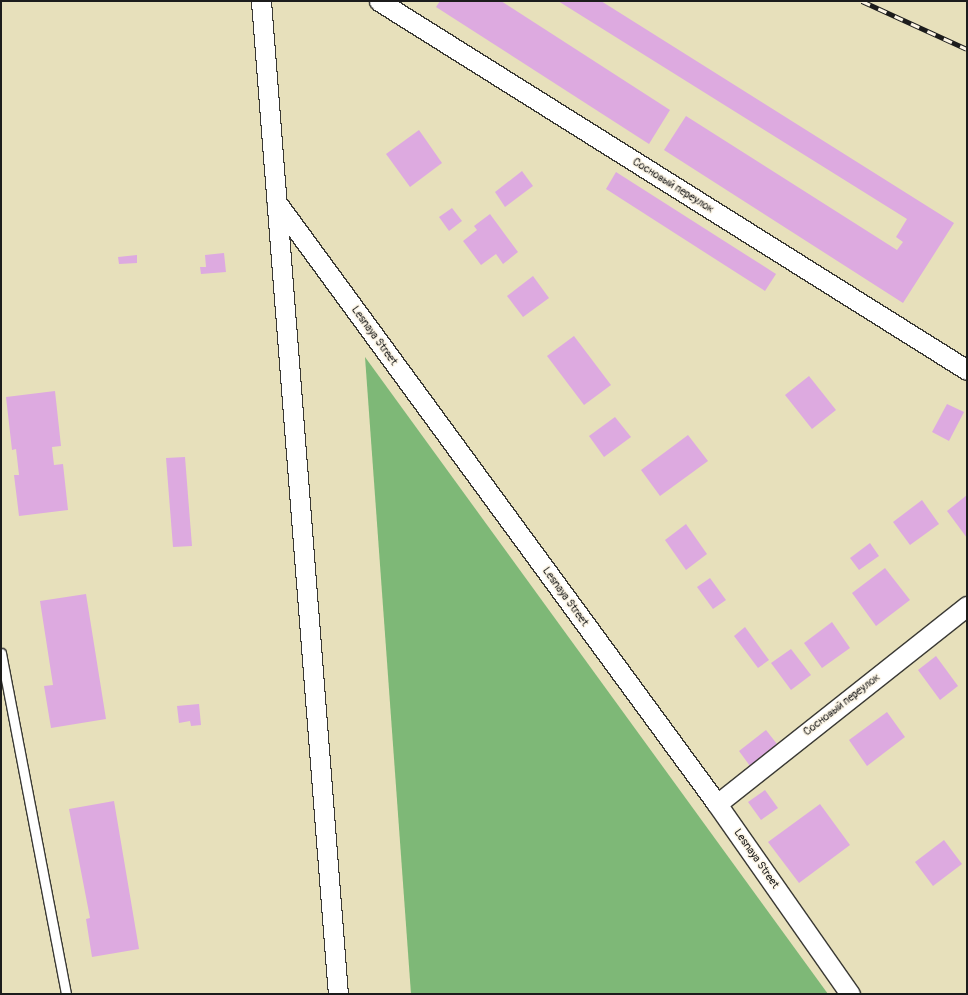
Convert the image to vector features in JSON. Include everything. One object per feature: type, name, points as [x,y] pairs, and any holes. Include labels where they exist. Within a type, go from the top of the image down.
[{"type":"street","points":[[261,1],[338,994]]},
{"type":"street","name":"Сосновый переулок","points":[[379,1],[967,370]]},
{"type":"street","name":"Lesnaya Street","points":[[277,203],[717,804],[850,994]]},
{"type":"street","name":"Сосновый переулок","points":[[717,804],[967,606]]},
{"type":"lane","points":[[1,653],[66,994]]},
{"type":"green space","points":[[365,357],[828,994],[411,994]]},
{"type":"building","points":[[440,1],[501,1],[670,110],[649,144],[436,7]]},
{"type":"building","points":[[558,1],[601,1],[954,223],[903,303],[664,150],[686,116],[897,250],[903,242],[896,237],[907,219]]},
{"type":"building","points":[[419,130],[442,163],[410,187],[386,154]]},
{"type":"building","points":[[522,171],[533,186],[505,207],[495,192]]},
{"type":"building","points":[[616,172],[776,274],[765,291],[606,189]]},
{"type":"building","points":[[452,208],[462,221],[449,231],[439,217]]},
{"type":"building","points":[[490,214],[518,252],[503,264],[496,254],[481,265],[463,241],[477,230],[474,226]]},
{"type":"building","points":[[224,253],[226,272],[201,274],[200,267],[206,267],[205,255]]},
{"type":"building","points":[[137,255],[137,263],[119,264],[118,257]]},
{"type":"building","points":[[533,276],[549,298],[523,317],[507,296]]},
{"type":"building","points":[[574,336],[611,385],[584,405],[547,356]]},
{"type":"building","points":[[809,376],[836,410],[812,429],[785,395]]},
{"type":"building","points":[[55,391],[61,446],[52,447],[54,465],[63,464],[68,510],[19,516],[14,475],[19,475],[16,449],[12,450],[6,397]]},
{"type":"building","points":[[947,404],[964,412],[949,441],[932,432]]},
{"type":"building","points":[[615,417],[631,437],[604,457],[589,436]]},
{"type":"building","points":[[688,435],[708,461],[660,496],[641,470]]},
{"type":"building","points":[[185,457],[192,546],[173,547],[166,458]]},
{"type":"building","points":[[967,495],[967,538],[947,511]]},
{"type":"building","points":[[922,500],[939,524],[910,545],[893,522]]},
{"type":"building","points":[[686,524],[707,554],[686,570],[665,540]]},
{"type":"building","points":[[870,543],[879,556],[859,570],[850,558]]},
{"type":"building","points":[[885,568],[910,600],[876,626],[852,593]]},
{"type":"building","points":[[710,578],[726,600],[713,609],[697,587]]},
{"type":"building","points":[[86,594],[106,719],[51,728],[44,686],[53,685],[40,601]]},
{"type":"building","points":[[832,622],[850,648],[822,668],[804,643]]},
{"type":"building","points":[[745,627],[769,660],[758,668],[734,636]]},
{"type":"building","points":[[791,649],[811,675],[791,690],[771,663]]},
{"type":"building","points":[[936,656],[958,686],[940,700],[918,670]]},
{"type":"building","points":[[199,704],[201,725],[191,726],[190,721],[179,723],[177,706]]},
{"type":"building","points":[[887,712],[905,737],[867,766],[849,740]]},
{"type":"building","points":[[766,730],[777,744],[750,766],[739,751]]},
{"type":"building","points":[[765,790],[778,808],[761,820],[748,802]]},
{"type":"building","points":[[114,801],[139,949],[92,957],[86,919],[90,918],[69,809]]},
{"type":"building","points":[[820,804],[850,845],[799,883],[768,842]]},
{"type":"building","points":[[944,840],[962,864],[933,886],[915,862]]},
{"type":"railway","points":[[862,1],[967,49]]}]
